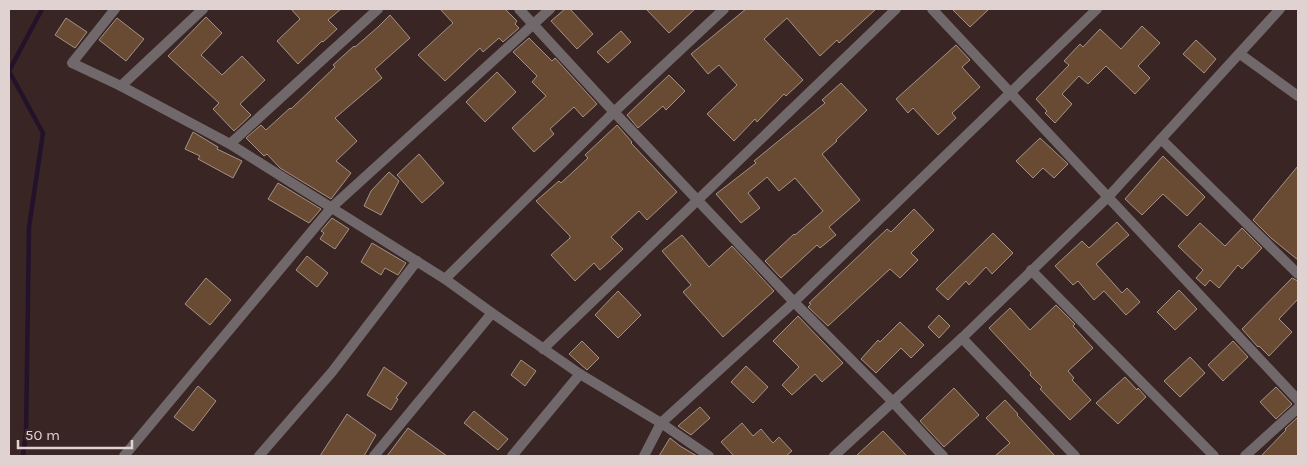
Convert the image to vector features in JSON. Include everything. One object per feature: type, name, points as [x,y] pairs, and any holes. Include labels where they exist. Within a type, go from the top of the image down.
[{"type":"street","points":[[115,9],[72,63],[121,86],[230,144],[418,261],[580,374],[661,423],[709,456]]},
{"type":"street","points":[[121,86],[203,9]]},
{"type":"street","points":[[230,144],[378,9]]},
{"type":"street","points":[[519,9],[794,302],[892,401],[943,456]]},
{"type":"street","points":[[124,456],[332,207],[550,9]]},
{"type":"street","points":[[444,279],[614,112],[724,9]]},
{"type":"street","points":[[544,349],[697,199],[896,9]]},
{"type":"street","points":[[932,9],[1298,400]]},
{"type":"street","points":[[644,456],[661,423],[794,302],[1096,9]]},
{"type":"street","points":[[834,456],[962,338],[1109,196],[1280,9]]},
{"type":"street","points":[[1240,54],[1298,96]]},
{"type":"street","points":[[1161,139],[1298,274]]},
{"type":"street","points":[[259,456],[332,372],[418,261]]},
{"type":"street","points":[[1031,270],[1214,456]]},
{"type":"street","points":[[374,456],[492,313]]},
{"type":"street","points":[[962,338],[1075,456]]},
{"type":"street","points":[[512,456],[580,374]]},
{"type":"street","points":[[1246,456],[1298,408]]},
{"type":"building","points":[[291,9],[341,9],[328,20],[337,29],[298,64],[277,41],[300,19]]},
{"type":"building","points":[[440,9],[505,9],[517,21],[515,24],[519,28],[503,42],[499,38],[483,52],[480,48],[445,81],[418,55],[453,23]]},
{"type":"building","points":[[565,9],[570,9],[593,34],[577,49],[551,21]]},
{"type":"building","points":[[646,9],[695,9],[669,33]]},
{"type":"building","points":[[746,9],[876,9],[839,43],[837,40],[820,56],[787,18],[764,39],[803,80],[786,96],[784,94],[757,122],[755,119],[734,141],[707,114],[737,85],[719,65],[708,74],[691,54]]},
{"type":"building","points":[[952,9],[989,9],[970,27]]},
{"type":"building","points":[[390,15],[410,38],[375,69],[382,78],[335,118],[357,141],[336,161],[351,173],[331,199],[280,168],[267,154],[264,156],[246,138],[261,125],[266,130],[291,109],[335,67],[333,65]]},
{"type":"building","points":[[206,17],[222,33],[201,55],[222,75],[242,56],[265,80],[240,104],[251,115],[234,131],[213,109],[219,103],[168,56]]},
{"type":"building","points":[[66,18],[87,32],[75,48],[55,35]]},
{"type":"building","points":[[117,18],[144,39],[126,61],[99,40]]},
{"type":"building","points":[[1142,26],[1160,43],[1138,66],[1150,78],[1135,94],[1106,66],[1088,84],[1079,76],[1062,94],[1072,104],[1055,123],[1045,113],[1047,111],[1036,99],[1069,65],[1064,61],[1080,44],[1083,47],[1100,29],[1121,49]]},
{"type":"building","points":[[621,31],[631,42],[608,63],[597,52]]},
{"type":"building","points":[[529,38],[552,61],[555,58],[597,104],[583,117],[574,107],[550,129],[554,134],[534,152],[512,128],[546,96],[532,82],[537,76],[513,52]]},
{"type":"building","points":[[1196,40],[1216,59],[1204,73],[1183,54]]},
{"type":"building","points":[[956,45],[970,60],[962,67],[980,87],[952,113],[956,118],[938,135],[913,108],[908,113],[896,99]]},
{"type":"building","points":[[497,72],[516,92],[485,122],[466,102]]},
{"type":"building","points":[[669,75],[685,91],[666,110],[663,106],[638,128],[627,115]]},
{"type":"building","points":[[841,83],[867,110],[822,154],[860,200],[829,227],[836,235],[820,248],[817,245],[781,278],[765,261],[794,234],[823,211],[795,178],[779,191],[767,177],[748,193],[760,208],[741,223],[716,194],[756,163],[754,161],[825,103],[822,100]]},
{"type":"building","points":[[617,125],[631,143],[677,192],[647,220],[639,211],[611,237],[623,249],[600,270],[594,263],[575,281],[551,255],[570,236],[536,201],[559,181],[561,183],[588,158],[585,155]]},
{"type":"building","points":[[193,132],[218,147],[217,149],[242,161],[233,178],[198,159],[200,156],[185,149]]},
{"type":"building","points":[[1040,138],[1068,164],[1054,178],[1043,168],[1033,178],[1016,161]]},
{"type":"building","points":[[419,154],[444,183],[422,203],[397,175]]},
{"type":"building","points":[[1163,156],[1205,197],[1187,216],[1163,194],[1142,215],[1125,199]]},
{"type":"building","points":[[1298,166],[1298,260],[1253,220]]},
{"type":"building","points":[[389,172],[399,181],[381,215],[364,206],[371,191]]},
{"type":"building","points":[[278,183],[321,209],[309,223],[268,199]]},
{"type":"building","points":[[914,209],[934,230],[911,253],[918,260],[900,278],[890,269],[828,326],[808,307],[811,304],[809,303],[887,229],[891,232]]},
{"type":"building","points":[[332,218],[349,229],[335,249],[320,239],[324,233],[321,231]]},
{"type":"building","points":[[1117,222],[1129,235],[1096,264],[1122,293],[1127,288],[1140,302],[1126,315],[1104,291],[1094,300],[1078,281],[1073,285],[1055,266],[1082,241],[1089,248]]},
{"type":"building","points":[[1200,223],[1225,246],[1242,228],[1262,248],[1242,269],[1238,265],[1219,288],[1210,280],[1205,286],[1196,278],[1203,270],[1178,246]]},
{"type":"building","points":[[993,233],[1013,253],[992,274],[986,267],[969,285],[966,281],[948,300],[936,289]]},
{"type":"building","points":[[682,235],[709,267],[732,246],[774,291],[723,337],[683,292],[691,285],[662,251]]},
{"type":"building","points":[[372,243],[406,263],[398,275],[385,268],[381,275],[361,262]]},
{"type":"building","points":[[307,256],[328,273],[317,287],[296,270]]},
{"type":"building","points":[[206,278],[231,300],[210,325],[185,304]]},
{"type":"building","points":[[1292,278],[1298,281],[1298,299],[1279,319],[1292,332],[1269,356],[1242,329]]},
{"type":"building","points":[[1179,290],[1197,309],[1175,330],[1157,312]]},
{"type":"building","points":[[618,291],[641,315],[618,338],[595,315]]},
{"type":"building","points":[[1056,305],[1075,324],[1073,326],[1093,348],[1068,371],[1074,378],[1072,380],[1091,400],[1070,420],[1040,389],[1042,387],[1030,375],[1031,373],[989,328],[1010,308],[1030,330]]},
{"type":"building","points":[[939,315],[950,326],[939,338],[928,327]]},
{"type":"building","points":[[798,316],[843,363],[822,382],[815,374],[792,395],[782,385],[799,367],[773,341]]},
{"type":"building","points":[[900,322],[924,345],[911,358],[901,348],[876,373],[861,359],[878,340],[880,342]]},
{"type":"building","points":[[582,341],[599,358],[587,370],[569,354]]},
{"type":"building","points":[[1233,341],[1248,357],[1223,381],[1208,365]]},
{"type":"building","points":[[1190,357],[1205,373],[1180,397],[1164,381]]},
{"type":"building","points":[[521,360],[536,371],[525,386],[511,375]]},
{"type":"building","points":[[746,366],[768,387],[753,403],[731,382]]},
{"type":"building","points":[[384,367],[407,383],[396,398],[398,399],[391,410],[367,395]]},
{"type":"building","points":[[1125,377],[1146,397],[1118,424],[1096,403]]},
{"type":"building","points":[[198,386],[216,401],[193,431],[174,417]]},
{"type":"building","points":[[1276,387],[1292,404],[1276,419],[1260,402]]},
{"type":"building","points":[[954,388],[979,415],[944,447],[920,421]]},
{"type":"building","points":[[1005,400],[1055,456],[995,456],[1010,443],[986,418]]},
{"type":"building","points":[[700,407],[710,418],[691,435],[678,426]]},
{"type":"building","points":[[474,411],[508,439],[498,450],[464,423]]},
{"type":"building","points":[[347,414],[376,435],[364,456],[320,456]]},
{"type":"building","points":[[1298,417],[1298,456],[1261,456],[1285,429]]},
{"type":"building","points":[[742,423],[753,436],[761,429],[773,443],[779,437],[792,451],[786,456],[734,456],[721,442]]},
{"type":"building","points":[[408,428],[447,456],[387,456]]},
{"type":"building","points":[[883,431],[907,456],[856,456]]},
{"type":"building","points":[[670,438],[680,446],[697,456],[659,456]]},
{"type":"waterway","points":[[23,456],[26,435],[29,227],[43,133],[9,71],[42,9]]}]
